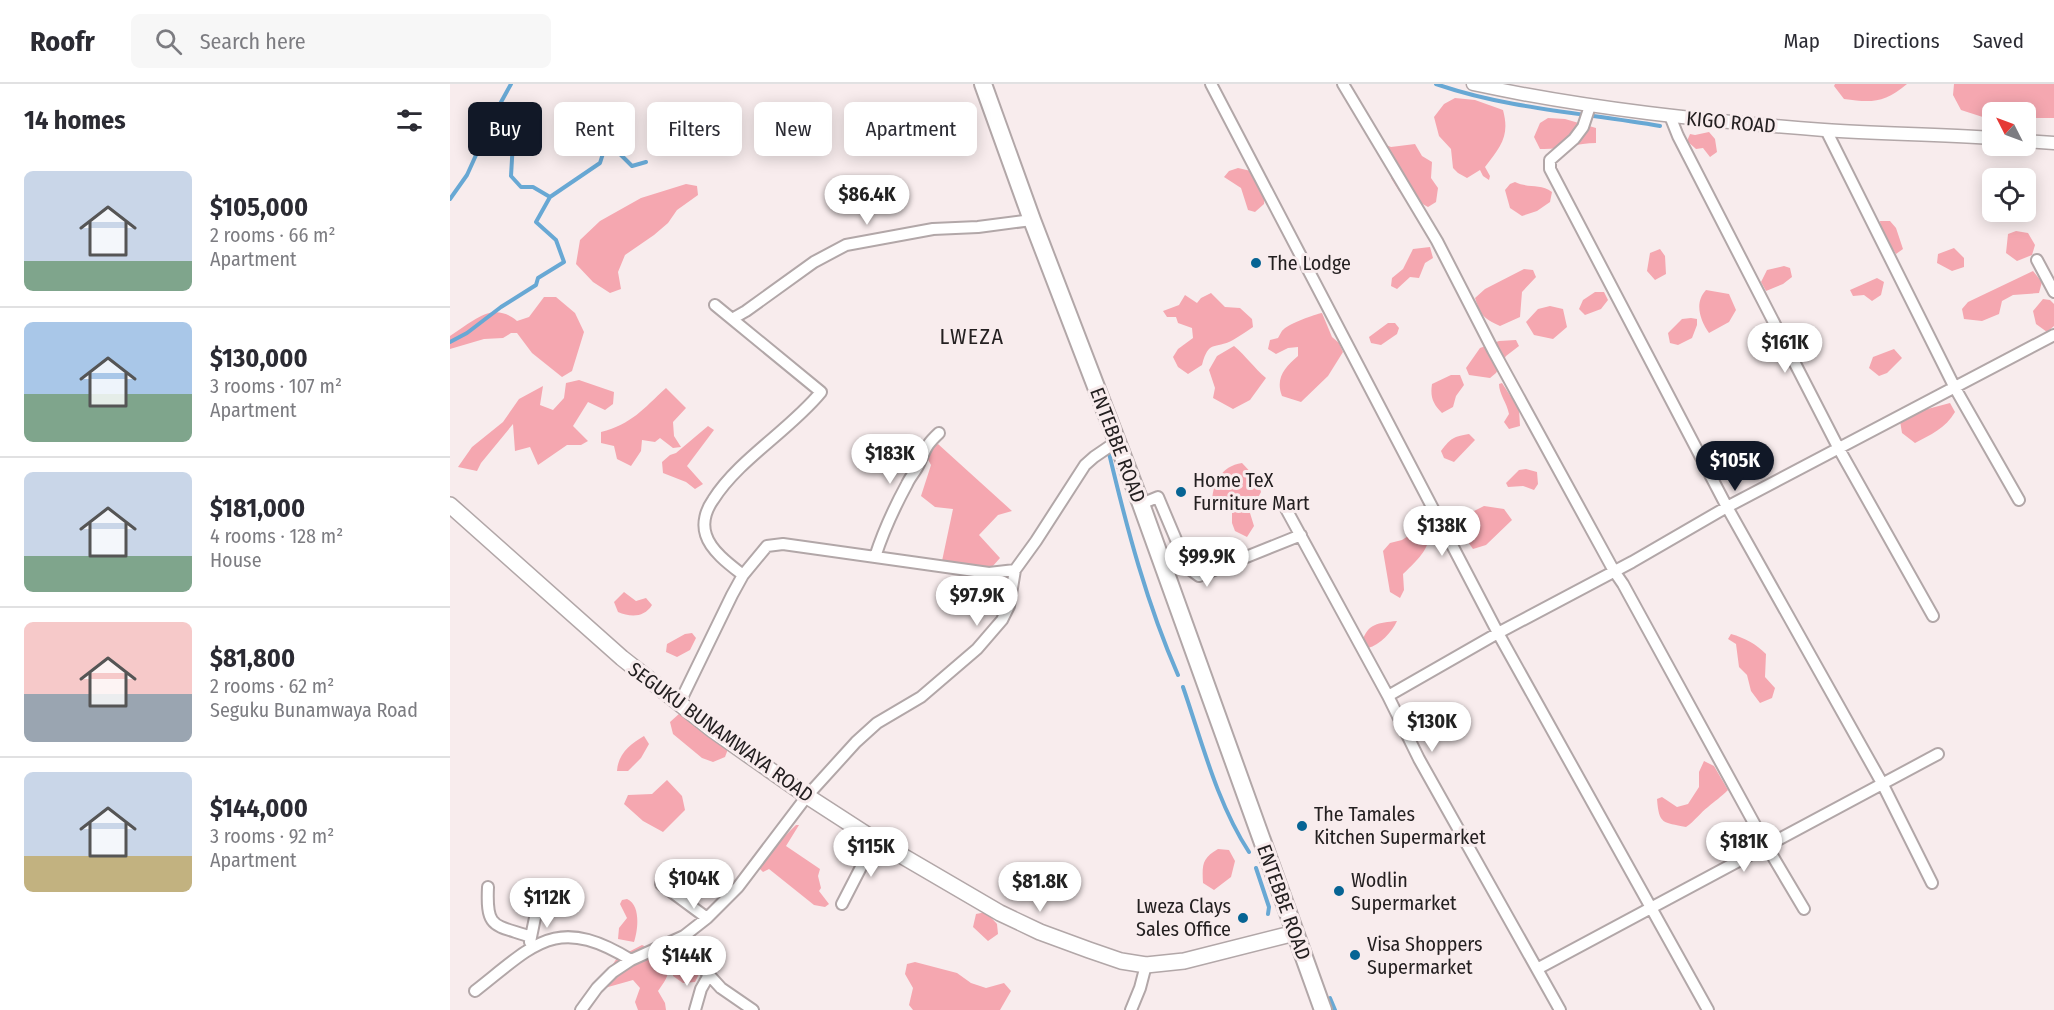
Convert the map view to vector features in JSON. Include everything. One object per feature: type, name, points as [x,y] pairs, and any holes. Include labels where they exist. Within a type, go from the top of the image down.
[{"type":"main road","name":"ENTEBBE ROAD","points":[[983,84],[1116,442],[1142,504],[1323,1010]]},
{"type":"main road","name":"SEGUKU BUNAMWAYA ROAD","points":[[450,505],[622,658],[713,730],[875,840],[1000,913],[1089,950],[1121,961],[1146,965],[1184,961],[1295,933]]},
{"type":"street","points":[[1211,84],[1498,633],[1708,1010]]},
{"type":"street","points":[[1343,84],[1437,241],[1493,350],[1614,571],[1803,909]]},
{"type":"street","name":"KIGO ROAD","points":[[1473,84],[1590,106],[1670,116],[1826,130],[1982,137]]},
{"type":"street","points":[[1590,106],[1583,127],[1574,139],[1550,160],[1550,169],[1727,507],[1882,783],[1932,883]]},
{"type":"street","points":[[1670,116],[1683,146],[1839,449],[1933,616]]},
{"type":"street","points":[[1826,130],[1955,388],[2019,500]]},
{"type":"street","points":[[2036,142],[2054,143]]},
{"type":"street","points":[[732,319],[814,262],[846,245],[933,229],[978,227],[1032,220]]},
{"type":"street","points":[[2037,260],[2054,292]]},
{"type":"street","points":[[715,305],[821,392],[809,407],[724,485],[712,500],[706,514],[704,526],[706,537],[725,561],[743,575]]},
{"type":"street","points":[[1388,696],[1727,507],[2054,334]]},
{"type":"street","points":[[875,557],[884,530],[908,481],[920,464],[922,453],[928,443],[939,433]]},
{"type":"street","points":[[581,1010],[597,988],[613,972],[631,960],[677,939],[707,918],[738,887],[807,796],[873,726],[921,697],[977,650],[1002,620],[1009,606],[1015,570],[1085,465],[1116,442]]},
{"type":"street","points":[[1142,504],[1158,497],[1188,568],[1199,576],[1301,536]]},
{"type":"street","points":[[1285,507],[1388,696],[1419,759],[1560,1010]]},
{"type":"street","points":[[680,702],[743,575],[767,546],[773,544],[989,573],[1015,570]]},
{"type":"street","points":[[1537,969],[1938,754]]},
{"type":"street","points":[[842,904],[875,840]]},
{"type":"street","points":[[662,884],[707,918]]},
{"type":"street","points":[[488,886],[489,918],[498,926],[531,937]]},
{"type":"street","points":[[529,948],[538,903]]},
{"type":"street","points":[[475,990],[529,948],[552,938],[587,939],[608,946],[631,960]]},
{"type":"street","points":[[677,939],[721,988],[753,1010]]},
{"type":"street","points":[[1131,1010],[1146,965]]},
{"type":"street","points":[[695,1010],[701,989],[709,975]]},
{"type":"shaded area","points":[[1835,84],[1907,84],[1884,98],[1862,101],[1844,99],[1834,86]]},
{"type":"shaded area","points":[[1954,84],[2054,84],[2054,118],[2036,118],[2036,102],[1982,102],[1982,117],[1961,110],[1953,95]]},
{"type":"shaded area","points":[[1455,98],[1475,100],[1503,110],[1505,134],[1496,153],[1485,167],[1490,176],[1489,180],[1480,170],[1467,178],[1458,173],[1453,168],[1451,149],[1439,136],[1434,117],[1444,104]]},
{"type":"shaded area","points":[[1548,118],[1565,119],[1596,128],[1596,143],[1540,149],[1534,137],[1540,123]]},
{"type":"shaded area","points":[[1709,132],[1715,139],[1717,152],[1710,157],[1703,148],[1696,149],[1687,141],[1690,134]]},
{"type":"shaded area","points":[[1415,144],[1422,156],[1432,162],[1431,178],[1438,188],[1436,202],[1428,207],[1399,191],[1391,178],[1396,160],[1383,163],[1378,155],[1386,145],[1391,147]]},
{"type":"shaded area","points":[[1238,168],[1251,171],[1265,195],[1264,204],[1255,212],[1248,210],[1241,188],[1224,177],[1229,171]]},
{"type":"shaded area","points":[[1515,182],[1548,189],[1552,192],[1550,202],[1537,211],[1522,216],[1510,208],[1505,190]]},
{"type":"shaded area","points":[[686,184],[697,186],[698,195],[677,210],[668,223],[654,235],[625,255],[618,272],[621,289],[610,293],[593,282],[576,264],[580,240],[600,221],[641,198]]},
{"type":"shaded area","points":[[1880,221],[1890,221],[1896,228],[1903,249],[1896,254],[1881,231]]},
{"type":"shaded area","points":[[2016,231],[2028,233],[2035,245],[2032,255],[2017,261],[2006,253],[2008,234]]},
{"type":"shaded area","points":[[1430,247],[1433,258],[1425,263],[1419,278],[1410,277],[1397,289],[1391,286],[1392,278],[1403,269],[1413,249]]},
{"type":"shaded area","points":[[1954,248],[1964,258],[1964,267],[1952,271],[1937,263],[1938,254]]},
{"type":"shaded area","points":[[1660,249],[1665,256],[1666,274],[1655,280],[1647,271],[1650,253]]},
{"type":"shaded area","points":[[1784,266],[1790,268],[1792,277],[1783,284],[1766,291],[1761,282],[1767,270]]},
{"type":"shaded area","points":[[1524,269],[1533,270],[1536,277],[1522,292],[1520,317],[1500,326],[1486,318],[1481,313],[1475,298],[1485,289]]},
{"type":"shaded area","points":[[2033,271],[2042,282],[2039,293],[2013,295],[2002,301],[1999,314],[1982,321],[1964,319],[1962,309],[1968,302]]},
{"type":"shaded area","points":[[1877,278],[1884,282],[1881,295],[1872,301],[1864,295],[1853,296],[1850,290]]},
{"type":"shaded area","points":[[1706,290],[1729,294],[1736,310],[1729,322],[1709,333],[1703,323],[1699,306]]},
{"type":"shaded area","points":[[1595,292],[1604,292],[1608,300],[1601,309],[1585,315],[1579,309],[1583,300]]},
{"type":"shaded area","points":[[1211,293],[1225,307],[1240,308],[1252,319],[1253,327],[1233,340],[1210,348],[1202,365],[1188,374],[1178,367],[1173,357],[1178,349],[1193,338],[1192,328],[1178,323],[1176,317],[1167,317],[1163,311],[1179,305],[1185,295],[1197,303]]},
{"type":"shaded area","points":[[544,297],[556,297],[575,313],[584,332],[572,371],[562,377],[532,353],[517,333],[511,333],[503,338],[484,339],[450,349],[450,336],[483,315],[499,313],[508,315],[517,321],[529,317]]},
{"type":"shaded area","points":[[2043,299],[2050,300],[2054,304],[2054,326],[2047,332],[2036,324],[2033,311]]},
{"type":"shaded area","points":[[1550,306],[1563,309],[1567,327],[1553,339],[1534,335],[1526,322],[1538,309]]},
{"type":"shaded area","points":[[1322,313],[1332,337],[1339,343],[1343,352],[1328,376],[1301,402],[1282,396],[1280,384],[1282,373],[1298,356],[1298,347],[1288,348],[1276,354],[1268,349],[1270,340],[1278,338],[1283,330],[1291,325]]},
{"type":"shaded area","points":[[1682,319],[1697,319],[1692,338],[1678,345],[1670,343],[1668,333]]},
{"type":"shaded area","points":[[1388,323],[1395,323],[1399,328],[1397,334],[1381,345],[1371,343],[1369,337]]},
{"type":"shaded area","points":[[1516,340],[1519,346],[1506,356],[1496,373],[1490,378],[1469,375],[1466,368],[1480,348],[1499,341]]},
{"type":"shaded area","points":[[1234,346],[1266,378],[1250,400],[1233,409],[1213,398],[1215,388],[1209,370],[1217,356]]},
{"type":"shaded area","points":[[1894,349],[1902,358],[1887,373],[1879,376],[1869,368],[1873,357]]},
{"type":"shaded area","points":[[1451,375],[1460,375],[1464,385],[1456,396],[1453,407],[1442,413],[1433,400],[1432,384]]},
{"type":"shaded area","points":[[579,380],[614,392],[613,404],[605,410],[588,402],[573,426],[588,441],[581,445],[567,445],[538,465],[530,447],[515,451],[513,424],[477,471],[458,467],[472,447],[503,422],[519,399],[543,386],[540,405],[553,410],[564,398],[566,383]]},
{"type":"shaded area","points":[[1502,383],[1519,409],[1520,426],[1509,429],[1504,422],[1509,414],[1499,388],[1499,384]]},
{"type":"shaded area","points":[[666,388],[686,408],[673,422],[674,436],[681,447],[673,448],[660,438],[655,442],[642,440],[641,451],[631,466],[617,459],[614,446],[601,443],[601,432],[629,420]]},
{"type":"shaded area","points":[[1950,403],[1955,412],[1942,427],[1932,434],[1915,443],[1902,433],[1900,421],[1920,411]]},
{"type":"shaded area","points":[[708,426],[714,430],[687,466],[703,484],[695,489],[686,482],[663,473],[662,462]]},
{"type":"shaded area","points":[[1469,434],[1475,440],[1454,462],[1444,458],[1441,451],[1453,438]]},
{"type":"shaded area","points":[[938,444],[1012,511],[998,515],[979,535],[1000,558],[992,567],[942,561],[953,509],[935,507],[921,496],[931,465],[926,456],[932,447]]},
{"type":"shaded area","points":[[1242,463],[1257,479],[1261,492],[1250,513],[1254,526],[1247,537],[1235,531],[1232,513],[1212,504],[1219,477],[1228,468]]},
{"type":"shaded area","points":[[1519,470],[1537,472],[1538,484],[1534,490],[1523,486],[1508,487],[1506,483]]},
{"type":"shaded area","points":[[1484,506],[1504,509],[1512,520],[1486,545],[1473,549],[1466,539],[1472,512]]},
{"type":"shaded area","points":[[1425,525],[1428,532],[1427,545],[1419,558],[1403,574],[1404,590],[1400,598],[1390,592],[1383,551],[1390,543],[1402,540]]},
{"type":"shaded area","points":[[624,592],[636,601],[646,598],[652,605],[641,614],[627,615],[618,612],[614,602]]},
{"type":"shaded area","points":[[1397,621],[1389,634],[1377,644],[1368,648],[1362,642],[1367,631],[1375,625]]},
{"type":"shaded area","points":[[692,633],[696,638],[690,650],[677,657],[666,652],[667,644],[685,634]]},
{"type":"shaded area","points":[[1731,634],[1750,642],[1766,654],[1765,677],[1775,688],[1772,698],[1760,703],[1751,691],[1747,675],[1739,667],[1736,644],[1728,639]]},
{"type":"shaded area","points":[[680,713],[728,749],[725,757],[713,762],[702,758],[673,734],[670,722]]},
{"type":"shaded area","points":[[644,736],[649,744],[641,758],[628,771],[617,771],[620,759],[626,750]]},
{"type":"shaded area","points":[[1704,761],[1714,766],[1728,790],[1686,827],[1667,823],[1659,814],[1657,799],[1662,797],[1677,807],[1688,804],[1699,787],[1699,772]]},
{"type":"shaded area","points":[[667,780],[682,796],[685,810],[663,832],[643,821],[624,804],[628,795],[652,794]]},
{"type":"shaded area","points":[[796,825],[799,825],[786,846],[820,869],[818,876],[821,888],[819,891],[829,904],[825,907],[814,905],[769,869],[763,872],[758,867],[768,852]]},
{"type":"shaded area","points":[[1218,849],[1229,850],[1235,861],[1231,877],[1214,890],[1203,883],[1203,867],[1206,859]]},
{"type":"shaded area","points":[[627,899],[635,907],[636,912],[637,931],[634,942],[618,939],[619,928],[627,918],[620,904],[622,900]]},
{"type":"shaded area","points":[[986,912],[997,924],[998,934],[988,941],[973,927],[976,914]]},
{"type":"shaded area","points":[[642,945],[666,956],[669,966],[668,975],[658,991],[666,1010],[638,1010],[635,1002],[640,988],[633,980],[601,989],[599,978],[607,973],[617,958]]},
{"type":"shaded area","points":[[682,960],[697,964],[700,972],[695,982],[683,983],[673,976],[673,966]]},
{"type":"shaded area","points":[[915,962],[957,973],[971,983],[986,988],[1004,983],[1011,991],[1000,1010],[913,1010],[909,1005],[913,988],[905,974],[907,964]]},
{"type":"waterway","points":[[450,342],[467,333],[501,307],[536,285],[538,278],[564,262],[556,240],[536,222],[550,197],[533,187],[521,187],[511,176],[513,142],[495,113],[511,84]]},
{"type":"waterway","points":[[1436,84],[1519,105],[1660,126]]},
{"type":"waterway","points":[[550,197],[600,163],[605,147],[612,146],[632,166],[646,162]]},
{"type":"waterway","points":[[450,199],[467,175],[476,156]]},
{"type":"waterway","points":[[1109,453],[1139,566],[1178,675]]},
{"type":"waterway","points":[[1183,687],[1219,793],[1249,852]]},
{"type":"waterway","points":[[1256,868],[1269,907],[1268,914]]},
{"type":"waterway","points":[[1330,998],[1335,1010]]},
{"type":"place","name":"The Lodge","points":[[1256,263]]},
{"type":"place","name":"Home TeX Furniture Mart","points":[[1181,492]]},
{"type":"place","name":"The Tamales Kitchen Supermarket","points":[[1302,826]]},
{"type":"place","name":"Wodlin Supermarket","points":[[1339,891]]},
{"type":"place","name":"Lweza Clays Sales Office","points":[[1243,918]]},
{"type":"place","name":"Visa Shoppers Supermarket","points":[[1355,955]]},
{"type":"district","name":"LWEZA","points":[[972,336]]}]
